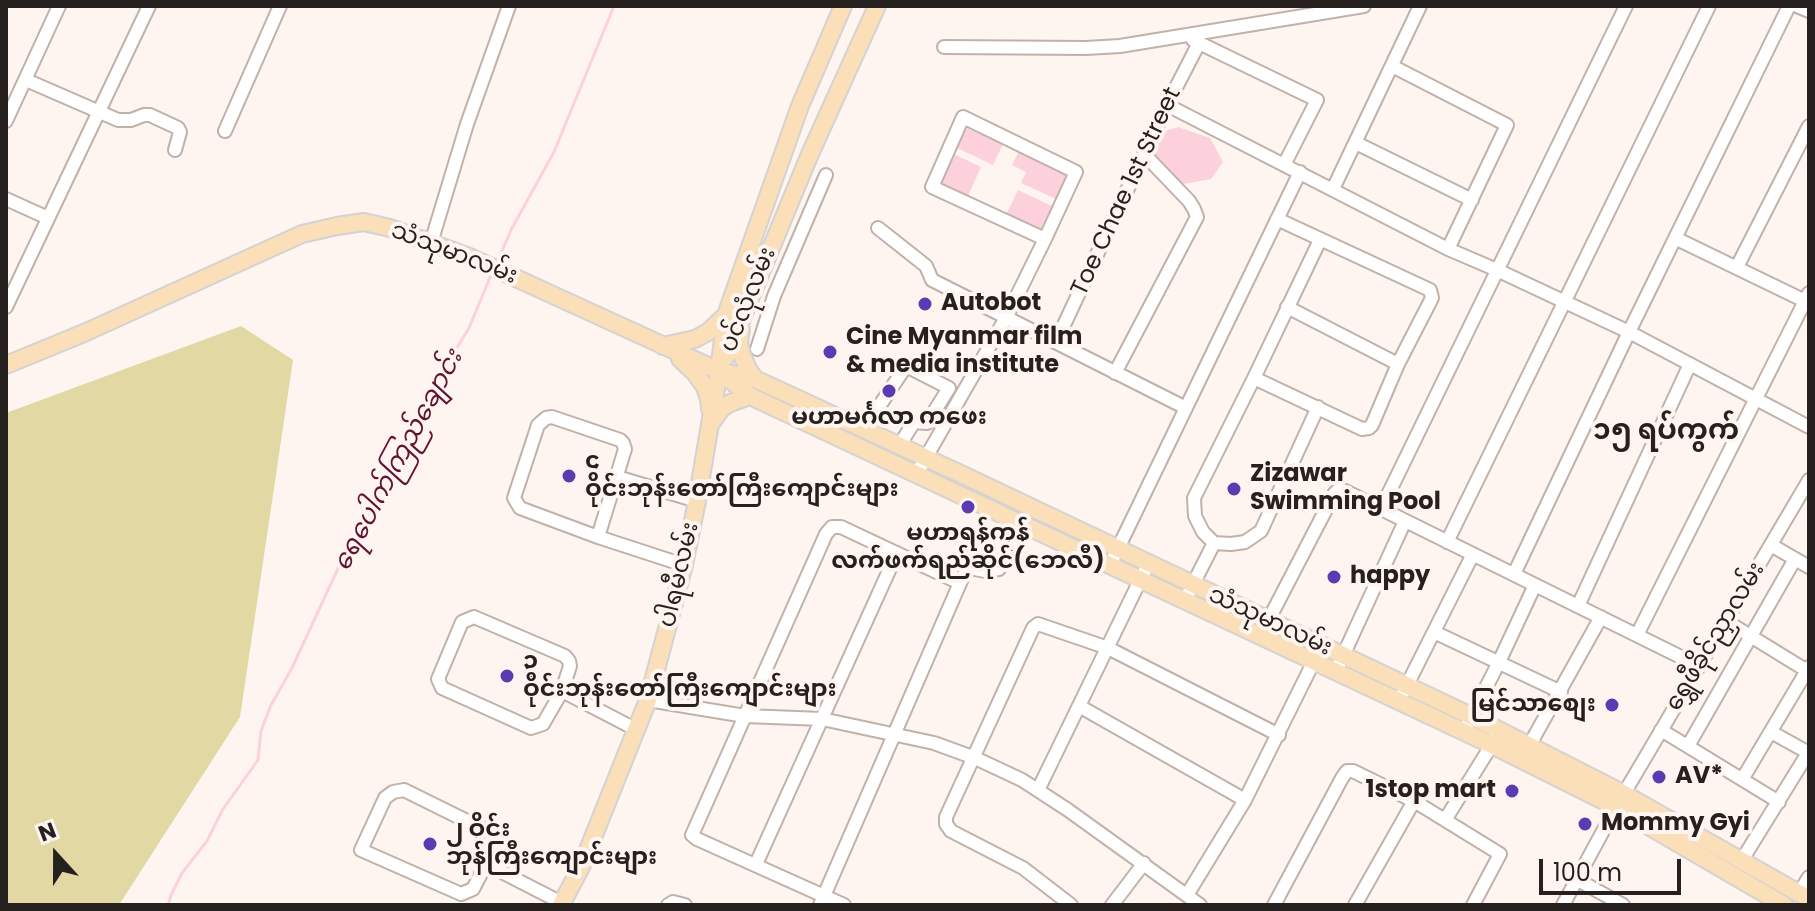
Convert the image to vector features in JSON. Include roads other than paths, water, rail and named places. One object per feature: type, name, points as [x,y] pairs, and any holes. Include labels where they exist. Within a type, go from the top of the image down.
[{"type":"main road","name":"ပင်လုံလမ်း","points":[[719,371],[800,106],[843,6]]},
{"type":"main road","name":"ပင်လုံလမ်း","points":[[734,317],[756,282],[877,6]]},
{"type":"main road","name":"သံသုမာလမ်း","points":[[6,365],[302,234],[364,222],[390,228],[472,258],[719,371],[755,379],[1002,493],[1148,564],[1189,592],[1496,738],[1742,860],[1804,896]]},
{"type":"main road","points":[[663,346],[695,339],[734,317],[742,355],[755,379]]},
{"type":"main road","points":[[663,346],[683,361],[705,387],[711,424]]},
{"type":"main road","name":"သံသုမာလမ်း","points":[[719,371],[750,396],[995,512],[1141,579],[1189,592],[1268,621],[1318,654]]},
{"type":"main road","name":"ပါရမီလမ်း","points":[[562,904],[582,865],[648,700],[684,565],[719,371]]},
{"type":"main road","points":[[711,424],[721,409],[750,396]]},
{"type":"main road","points":[[995,512],[1002,493]]},
{"type":"main road","name":"သံသုမာလမ်း","points":[[1496,738],[1529,746],[1784,905]]},
{"type":"street","points":[[6,121],[59,6]]},
{"type":"street","points":[[6,307],[149,6]]},
{"type":"street","points":[[225,131],[280,6]]},
{"type":"street","points":[[431,243],[467,124],[509,6]]},
{"type":"street","points":[[944,47],[1120,46],[1364,6]]},
{"type":"street","points":[[1333,189],[1420,6]]},
{"type":"street","points":[[1381,509],[1626,6]]},
{"type":"street","points":[[1447,542],[1709,6]]},
{"type":"street","points":[[1514,574],[1789,6]]},
{"type":"street","points":[[1797,6],[1809,11]]},
{"type":"street","points":[[1183,35],[1317,100],[1284,165]]},
{"type":"street","name":"Toe Chae 1st Street","points":[[1056,342],[1199,43]]},
{"type":"street","points":[[1392,66],[1507,125],[1448,249]]},
{"type":"street","points":[[26,80],[123,121],[150,115],[178,128],[180,139],[175,150]]},
{"type":"street","points":[[1167,105],[1448,249],[1629,332],[1809,427]]},
{"type":"street","points":[[917,473],[1007,316],[1045,239],[1076,172],[963,117],[932,187],[1045,239]]},
{"type":"street","points":[[1737,267],[1809,126]]},
{"type":"street","points":[[1356,143],[1472,200]]},
{"type":"street","points":[[1115,373],[1197,217],[1189,201],[1144,154]]},
{"type":"street","points":[[1110,565],[1300,172]]},
{"type":"street","points":[[757,349],[774,296],[826,175]]},
{"type":"street","points":[[6,199],[48,218]]},
{"type":"street","points":[[1254,378],[1362,429],[1369,428],[1432,298],[1430,290],[1277,219]]},
{"type":"street","points":[[878,228],[926,266],[932,280],[1186,408]]},
{"type":"street","points":[[1637,635],[1807,297],[1675,238]]},
{"type":"street","points":[[1318,407],[1261,531],[1245,542],[1214,543],[1203,532],[1195,516],[1194,498],[1320,240]]},
{"type":"street","points":[[756,282],[774,296]]},
{"type":"street","points":[[1287,307],[1398,364]]},
{"type":"street","points":[[1578,606],[1690,364]]},
{"type":"street","points":[[864,429],[906,366],[949,388],[927,423],[914,422],[899,446]]},
{"type":"street","points":[[598,537],[625,449],[620,440],[552,417],[546,418],[538,425],[514,498],[516,504],[598,537],[684,565]]},
{"type":"street","points":[[617,477],[697,501]]},
{"type":"street","name":"ရွှေဖီခိုင်ညှာလမ်း","points":[[1563,905],[1620,800],[1809,480]]},
{"type":"street","points":[[1268,621],[1338,490],[1699,666]]},
{"type":"street","points":[[1339,663],[1405,521]]},
{"type":"street","points":[[822,900],[966,571],[970,568],[985,571],[999,569],[1021,523]]},
{"type":"street","points":[[844,905],[822,900],[756,864],[692,835],[826,534],[832,527],[841,527],[960,583]]},
{"type":"street","points":[[1189,592],[1214,543]]},
{"type":"street","points":[[1771,545],[1809,567]]},
{"type":"street","points":[[756,864],[897,553]]},
{"type":"street","points":[[1403,694],[1473,554]]},
{"type":"street","points":[[1688,746],[1795,559]]},
{"type":"street","points":[[1038,790],[1148,564]]},
{"type":"street","points":[[1467,724],[1535,585]]},
{"type":"street","points":[[474,617],[565,656],[570,666],[562,691],[543,724],[531,728],[442,688],[438,679],[462,622],[474,617]]},
{"type":"street","points":[[1529,746],[1601,617]]},
{"type":"street","points":[[1726,621],[1808,670],[1743,778]]},
{"type":"street","points":[[1071,905],[1023,868],[951,831],[946,824],[946,817],[1033,628],[1038,624],[1108,648],[1279,735]]},
{"type":"street","points":[[1434,632],[1561,692]]},
{"type":"street","points":[[1187,895],[1245,800],[1318,654]]},
{"type":"street","points":[[562,691],[637,730]]},
{"type":"street","points":[[648,700],[745,716],[822,719],[934,743],[975,758],[1038,790],[1200,905]]},
{"type":"street","points":[[1079,706],[1245,800]]},
{"type":"street","points":[[1661,730],[1779,802]]},
{"type":"street","points":[[1742,860],[1808,753],[1771,732]]},
{"type":"street","points":[[1445,820],[1496,738]]},
{"type":"street","points":[[1274,905],[1342,778],[1347,771],[1353,771],[1414,801],[1500,854],[1473,905]]},
{"type":"street","points":[[404,790],[487,831],[492,839],[486,864],[473,889],[461,894],[361,850],[385,798],[393,792],[404,790]]},
{"type":"street","points":[[1355,905],[1414,801]]},
{"type":"street","points":[[1112,905],[1144,863]]},
{"type":"street","points":[[486,864],[562,904]]},
{"type":"street","points":[[1804,896],[1809,877]]},
{"type":"street","points":[[1578,880],[1623,905]]},
{"type":"street","points":[[668,905],[673,902],[685,905]]},
{"type":"waterway","name":"ရေပေါက်ကြည်ချောင်း","points":[[496,265],[511,230],[554,152],[614,6]]},
{"type":"waterway","name":"ရေပေါက်ကြည်ချောင်း","points":[[168,905],[182,873],[207,841],[223,809],[258,760],[261,731],[271,705],[292,668],[341,562],[469,328],[491,275]]},
{"type":"place","name":"Autobot","points":[[925,304]]},
{"type":"place","name":"Cine Myanmar film & media institute","points":[[830,352]]},
{"type":"place","name":"မဟာမင်္ဂလာ ကဖေး","points":[[889,391]]},
{"type":"place","name":"၄ ဝိုင်းဘုန်းတော်ကြီးကျောင်းများ","points":[[569,476]]},
{"type":"place","name":"Zizawar Swimming Pool","points":[[1234,489]]},
{"type":"place","name":"မဟာရန်ကုန် လက်ဖက်ရည်ဆိုင်(ဘေလီ)","points":[[968,507]]},
{"type":"place","name":"happy","points":[[1334,577]]},
{"type":"place","name":"၃ ဝိုင်းဘုန်းတော်ကြီးကျောင်းများ","points":[[507,676]]},
{"type":"place","name":"မြင်သာစျေး","points":[[1612,705]]},
{"type":"place","name":"AV*","points":[[1659,777]]},
{"type":"place","name":"1stop mart","points":[[1512,791]]},
{"type":"place","name":"Mommy Gyi","points":[[1585,824]]},
{"type":"place","name":"၂ ဝိုင်း ဘုန်ကြီးကျောင်းများ","points":[[430,844]]},
{"type":"district","name":"၁၅ ရပ်ကွက်","points":[[1666,432]]}]
